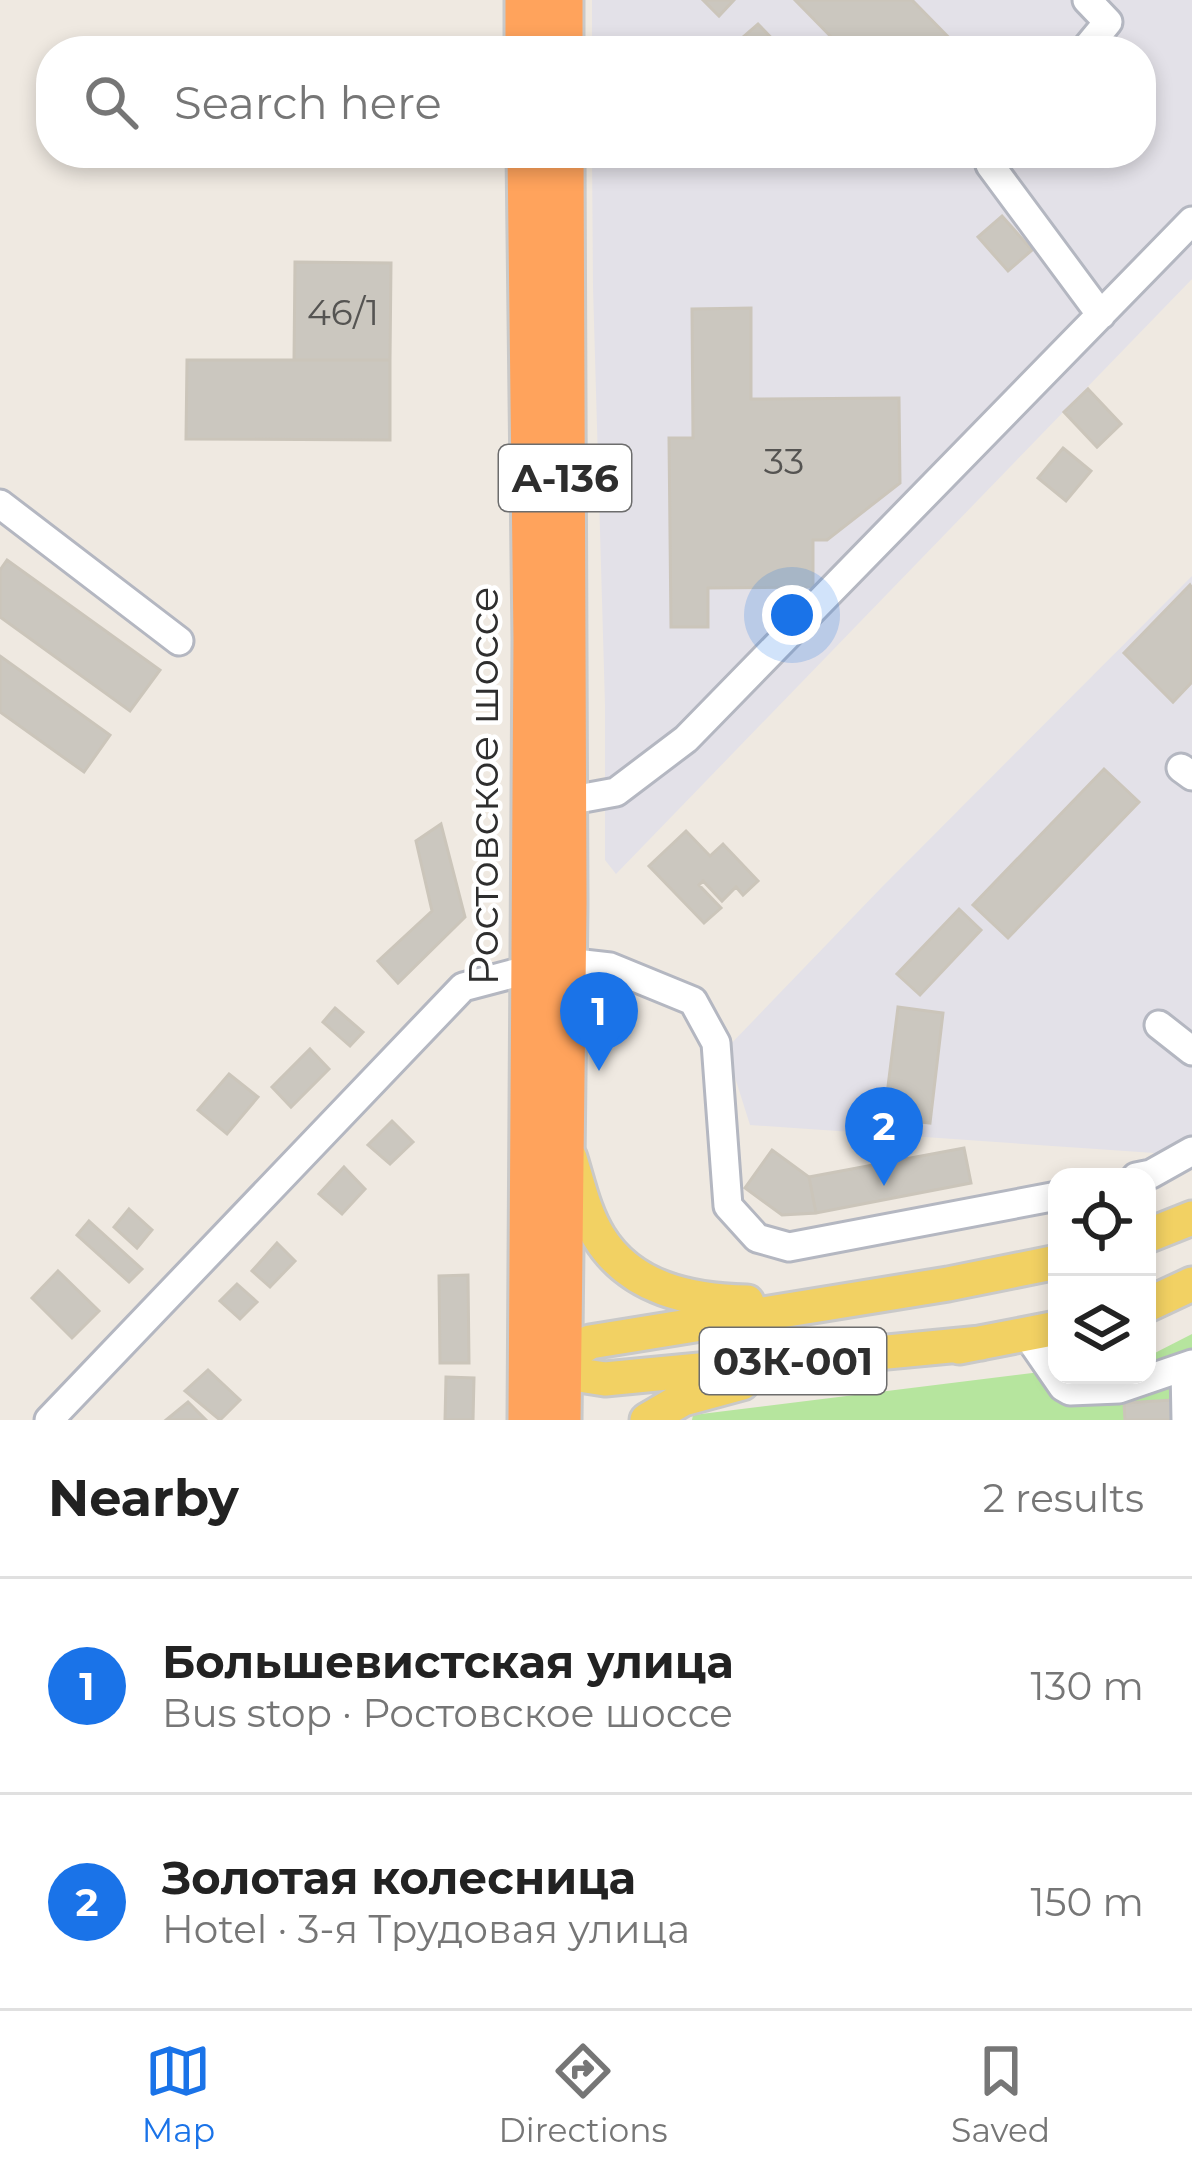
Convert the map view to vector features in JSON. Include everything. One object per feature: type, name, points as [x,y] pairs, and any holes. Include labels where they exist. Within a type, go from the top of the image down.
[{"type":"highway","points":[[525,0],[526,36]]},
{"type":"highway","points":[[563,0],[563,36]]},
{"type":"highway","name":"Ростовское шоссе","points":[[527,168],[533,640],[548,804]]},
{"type":"highway","name":"Ростовское шоссе","points":[[530,1420],[527,1314],[549,965],[548,804],[564,168]]},
{"type":"highway","name":"Ростовское шоссе","points":[[549,965],[563,1136],[561,1420]]},
{"type":"main road","name":"03К-001","points":[[563,1136],[598,1237],[636,1275],[664,1290],[718,1301],[821,1303]]},
{"type":"main road","points":[[1156,1232],[1192,1218]]},
{"type":"main road","name":"03К-001","points":[[981,1343],[626,1378],[584,1378],[560,1372],[590,1342],[1048,1264]]},
{"type":"main road","points":[[1156,1301],[1192,1284]]},
{"type":"main road","name":"А-136","points":[[527,1314],[541,1347],[560,1372],[530,1420]]},
{"type":"main road","name":"03К-001","points":[[647,1420],[708,1390],[1042,1332]]},
{"type":"street","points":[[1088,0],[1108,22],[1096,36]]},
{"type":"street","points":[[992,168],[1101,315]]},
{"type":"street","points":[[548,804],[616,792],[686,740],[1192,221]]},
{"type":"street","points":[[0,504],[179,641]]},
{"type":"street","points":[[49,1420],[463,987],[549,965],[610,967],[693,1001],[716,1043],[728,1206],[757,1238],[789,1247],[1048,1198]]},
{"type":"street","points":[[1159,1025],[1192,1052]]},
{"type":"street","points":[[1156,1171],[1192,1151]]},
{"type":"street","points":[[1156,1377],[1188,1366],[1186,1420]]},
{"type":"street","points":[[1062,1384],[1070,1391],[1089,1384]]},
{"type":"street","points":[[1096,1384],[1119,1389],[1134,1384]]},
{"type":"shaded area","points":[[592,0],[1192,0],[1192,279],[616,874],[605,860],[592,168],[1156,168],[1156,36],[592,36]]},
{"type":"shaded area","points":[[1192,576],[1192,1137],[1169,1154],[750,1125],[726,1049]]},
{"type":"green space","points":[[1192,1334],[1192,1420],[692,1420],[693,1415],[1048,1371],[1048,1384],[1156,1384],[1156,1352]]},
{"type":"building","points":[[703,0],[734,0],[719,16]]},
{"type":"building","points":[[795,0],[912,0],[947,36],[830,36]]},
{"type":"building","points":[[758,24],[770,36],[744,36]]},
{"type":"building","points":[[1002,216],[1032,250],[1008,271],[978,237]]},
{"type":"building","points":[[295,262],[391,263],[390,360],[294,360]]},
{"type":"building","points":[[751,308],[751,399],[899,398],[900,483],[827,540],[813,540],[813,587],[708,588],[708,627],[671,627],[669,438],[693,438],[692,309]]},
{"type":"building","points":[[187,360],[390,360],[390,440],[186,439]]},
{"type":"building","points":[[1088,389],[1121,424],[1097,447],[1064,412]]},
{"type":"building","points":[[1063,448],[1091,471],[1066,501],[1038,478]]},
{"type":"building","points":[[7,560],[160,670],[130,711],[0,617],[0,570]]},
{"type":"building","points":[[1190,585],[1192,682],[1173,702],[1124,653]]},
{"type":"building","points":[[0,656],[110,735],[84,772],[0,712]]},
{"type":"building","points":[[1104,769],[1139,802],[1008,938],[973,905]]},
{"type":"building","points":[[441,824],[465,917],[398,983],[378,961],[432,911],[416,841]]},
{"type":"building","points":[[686,831],[710,856],[723,844],[758,881],[743,895],[736,887],[722,901],[703,881],[699,885],[721,908],[704,923],[649,866]]},
{"type":"building","points":[[959,909],[981,930],[920,995],[897,974]]},
{"type":"building","points":[[898,1007],[943,1013],[930,1123],[884,1118]]},
{"type":"building","points":[[335,1008],[363,1032],[350,1046],[323,1022]]},
{"type":"building","points":[[310,1049],[329,1069],[291,1107],[272,1087]]},
{"type":"building","points":[[229,1074],[258,1097],[227,1134],[198,1110]]},
{"type":"building","points":[[392,1121],[413,1142],[390,1164],[368,1145]]},
{"type":"building","points":[[964,1148],[971,1183],[816,1213],[809,1177]]},
{"type":"building","points":[[772,1150],[809,1177],[816,1213],[782,1215],[745,1188]]},
{"type":"building","points":[[344,1167],[365,1189],[342,1214],[319,1194]]},
{"type":"building","points":[[129,1209],[152,1230],[137,1248],[114,1227]]},
{"type":"building","points":[[89,1221],[142,1269],[129,1282],[77,1235]]},
{"type":"building","points":[[277,1243],[295,1261],[270,1287],[252,1271]]},
{"type":"building","points":[[58,1271],[99,1311],[72,1338],[32,1298]]},
{"type":"building","points":[[468,1275],[469,1363],[440,1363],[439,1276]]},
{"type":"building","points":[[237,1284],[257,1302],[240,1319],[220,1301]]},
{"type":"building","points":[[208,1370],[240,1400],[220,1420],[185,1391]]},
{"type":"building","points":[[446,1377],[474,1378],[473,1420],[445,1420]]},
{"type":"building","points":[[1172,1400],[1173,1420],[1125,1420],[1124,1403]]},
{"type":"building","points":[[188,1402],[206,1420],[166,1420]]},
{"type":"place","name":"Большевистская улица","points":[[599,1071]]},
{"type":"place","name":"Золотая колесница","points":[[884,1186]]}]
